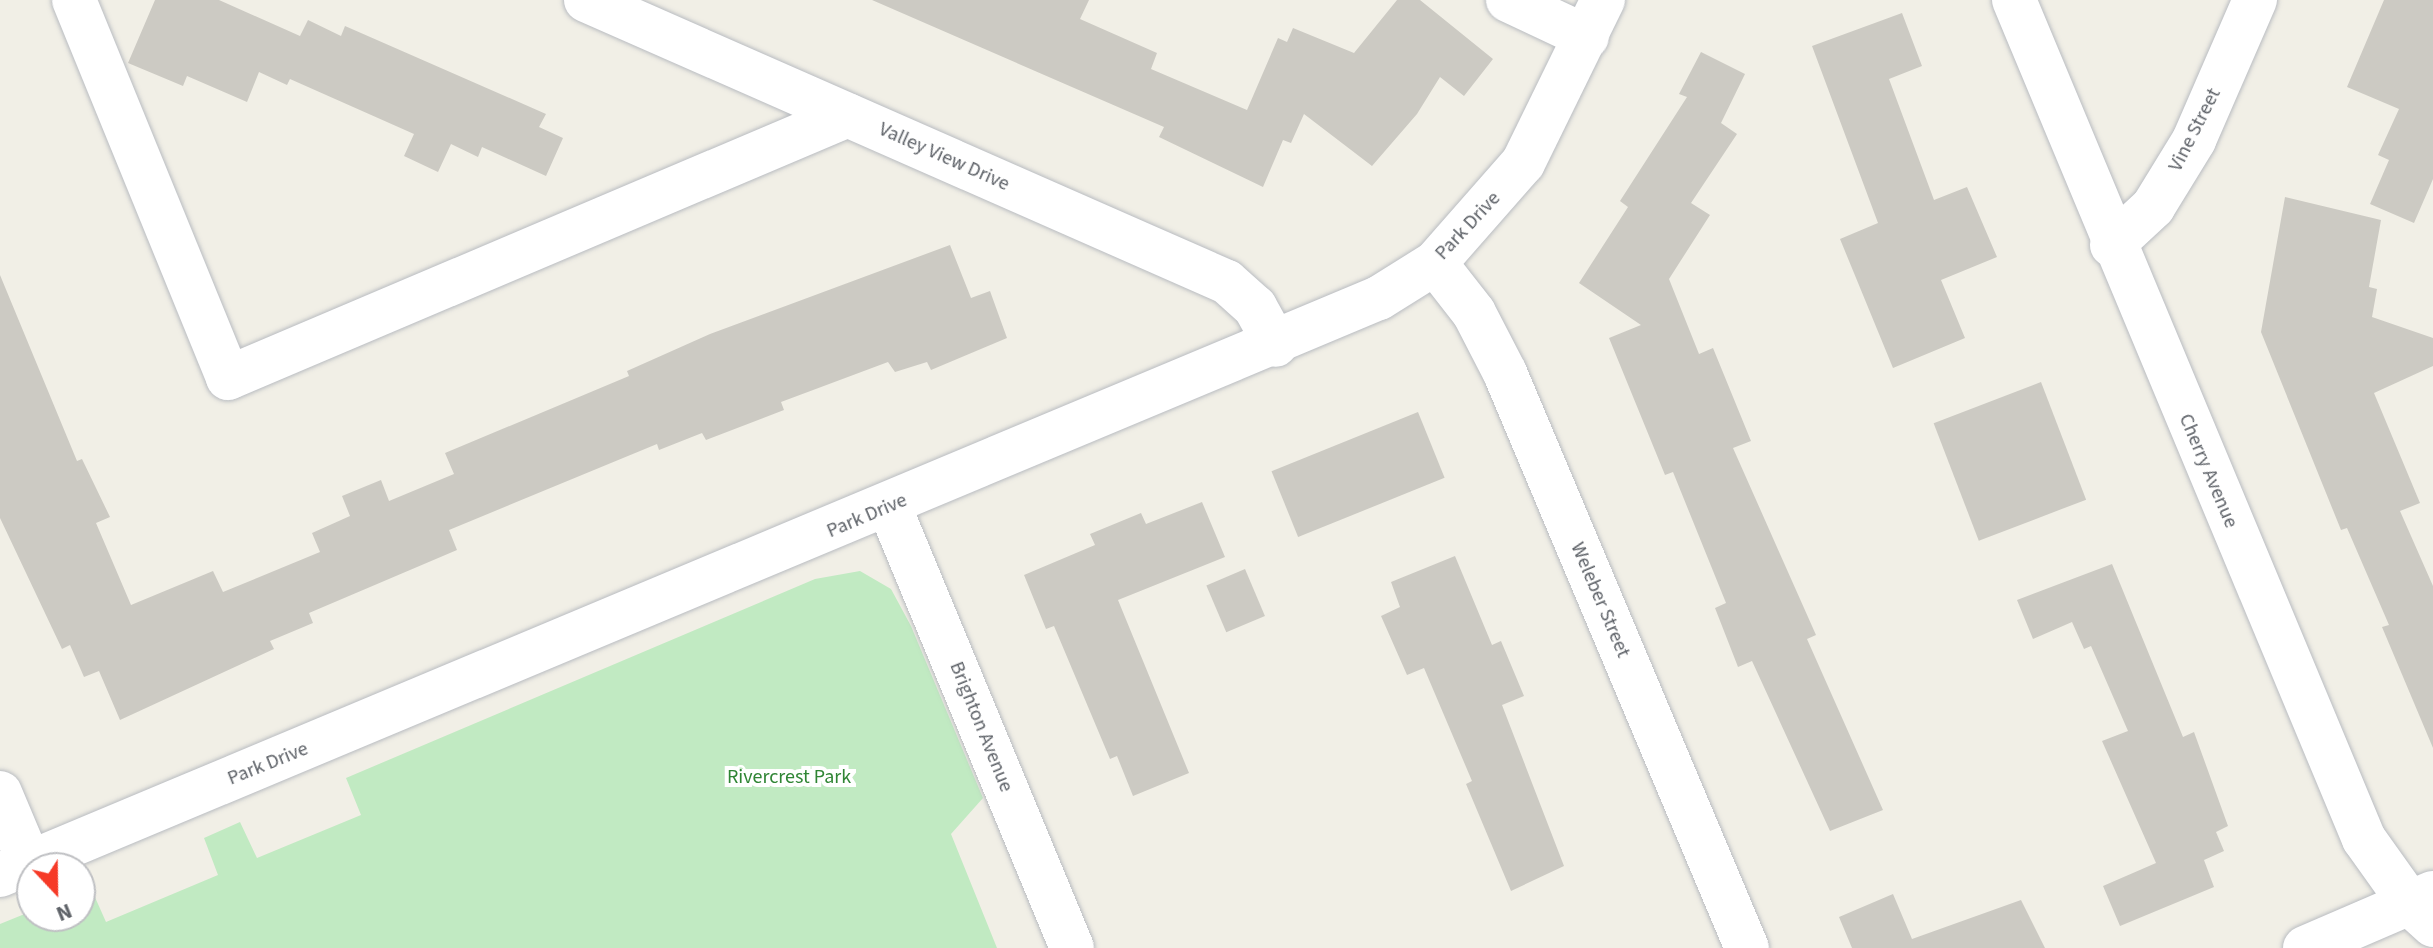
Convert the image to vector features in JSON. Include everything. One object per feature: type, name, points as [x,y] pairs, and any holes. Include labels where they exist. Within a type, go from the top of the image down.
[{"type":"street","points":[[74,0],[228,378],[848,115]]},
{"type":"street","name":"Valley View Drive","points":[[586,0],[1227,282],[1255,307],[1276,345]]},
{"type":"street","points":[[1508,0],[1595,18]]},
{"type":"street","name":"Cherry Avenue","points":[[2014,0],[2112,245],[2364,839],[2426,908]]},
{"type":"street","name":"Vine Street","points":[[2112,245],[2153,207],[2194,140],[2255,0]]},
{"type":"street","name":"Park Drive","points":[[14,869],[1276,345],[1379,298],[1435,263],[1523,163],[1595,18]]},
{"type":"street","name":"Weleber Street","points":[[1435,263],[1474,313],[1505,373],[1747,948]]},
{"type":"street","name":"Brighton Avenue","points":[[889,506],[1072,948]]},
{"type":"street","points":[[0,793],[14,869]]},
{"type":"street","points":[[2305,948],[2426,908]]},
{"type":"green space","name":"Rivercrest Park","points":[[860,571],[891,589],[911,626],[983,798],[951,834],[997,948],[0,948],[0,924],[16,918],[16,932],[96,932],[96,900],[106,922],[218,875],[204,838],[240,822],[257,858],[361,815],[346,778],[815,579]]},
{"type":"building","points":[[155,0],[219,0],[300,36],[308,20],[341,36],[345,26],[546,114],[539,127],[563,138],[546,176],[482,147],[478,157],[451,144],[438,172],[404,156],[414,134],[290,79],[287,85],[259,72],[247,102],[187,76],[183,86],[128,63]]},
{"type":"building","points":[[872,0],[1089,0],[1080,19],[1157,53],[1151,69],[1247,110],[1278,38],[1287,42],[1293,28],[1354,53],[1397,0],[1420,0],[1493,59],[1464,96],[1440,77],[1417,114],[1372,166],[1304,114],[1291,143],[1283,140],[1263,187],[1159,137],[1164,127]]},
{"type":"building","points":[[2384,0],[2433,0],[2433,179],[2414,223],[2370,204],[2389,160],[2378,155],[2399,109],[2347,87]]},
{"type":"building","points":[[1902,13],[1922,66],[1889,79],[1934,200],[1967,187],[1997,257],[1941,280],[1965,338],[1893,368],[1840,239],[1878,223],[1812,46]]},
{"type":"building","points":[[1701,52],[1745,74],[1721,123],[1737,134],[1691,203],[1710,215],[1669,279],[1699,354],[1713,348],[1751,441],[1733,448],[1816,635],[1807,639],[1883,810],[1830,831],[1752,661],[1738,667],[1715,608],[1726,603],[1673,472],[1665,475],[1609,338],[1641,325],[1579,283],[1628,207],[1620,201],[1687,97],[1679,94]]},
{"type":"building","points":[[2285,197],[2381,220],[2369,287],[2377,289],[2372,317],[2433,338],[2433,366],[2374,393],[2420,503],[2400,511],[2433,586],[2433,748],[2382,627],[2389,625],[2347,528],[2341,530],[2261,332]]},
{"type":"building","points":[[950,245],[971,298],[990,291],[1007,338],[931,370],[927,362],[895,372],[888,362],[781,402],[784,410],[706,440],[702,433],[659,450],[657,444],[449,530],[457,550],[309,613],[313,623],[270,641],[274,649],[120,720],[99,671],[84,677],[70,645],[62,649],[0,518],[0,275],[77,461],[82,459],[110,517],[96,523],[131,605],[213,571],[223,592],[320,552],[312,533],[350,516],[342,496],[381,480],[389,501],[454,474],[445,453],[629,376],[627,371],[710,334]]},
{"type":"building","points":[[2041,382],[2086,500],[1979,541],[1934,423]]},
{"type":"building","points":[[1418,412],[1445,478],[1298,537],[1272,471]]},
{"type":"building","points":[[1202,502],[1225,557],[1118,600],[1189,773],[1133,796],[1117,756],[1110,759],[1054,626],[1046,629],[1024,575],[1095,545],[1090,534],[1141,513],[1146,524]]},
{"type":"building","points":[[1455,556],[1492,645],[1501,641],[1524,696],[1502,705],[1564,866],[1511,891],[1466,784],[1472,781],[1424,668],[1407,675],[1381,616],[1400,607],[1391,582]]},
{"type":"building","points":[[2112,564],[2183,737],[2194,732],[2228,826],[2216,832],[2224,851],[2204,860],[2214,887],[2120,926],[2103,886],[2156,863],[2102,741],[2128,731],[2091,646],[2084,649],[2072,622],[2033,639],[2017,600]]},
{"type":"building","points":[[1245,569],[1265,616],[1226,632],[1206,585]]},
{"type":"building","points":[[1893,894],[1912,939],[2021,900],[2045,948],[1852,948],[1839,917]]}]
